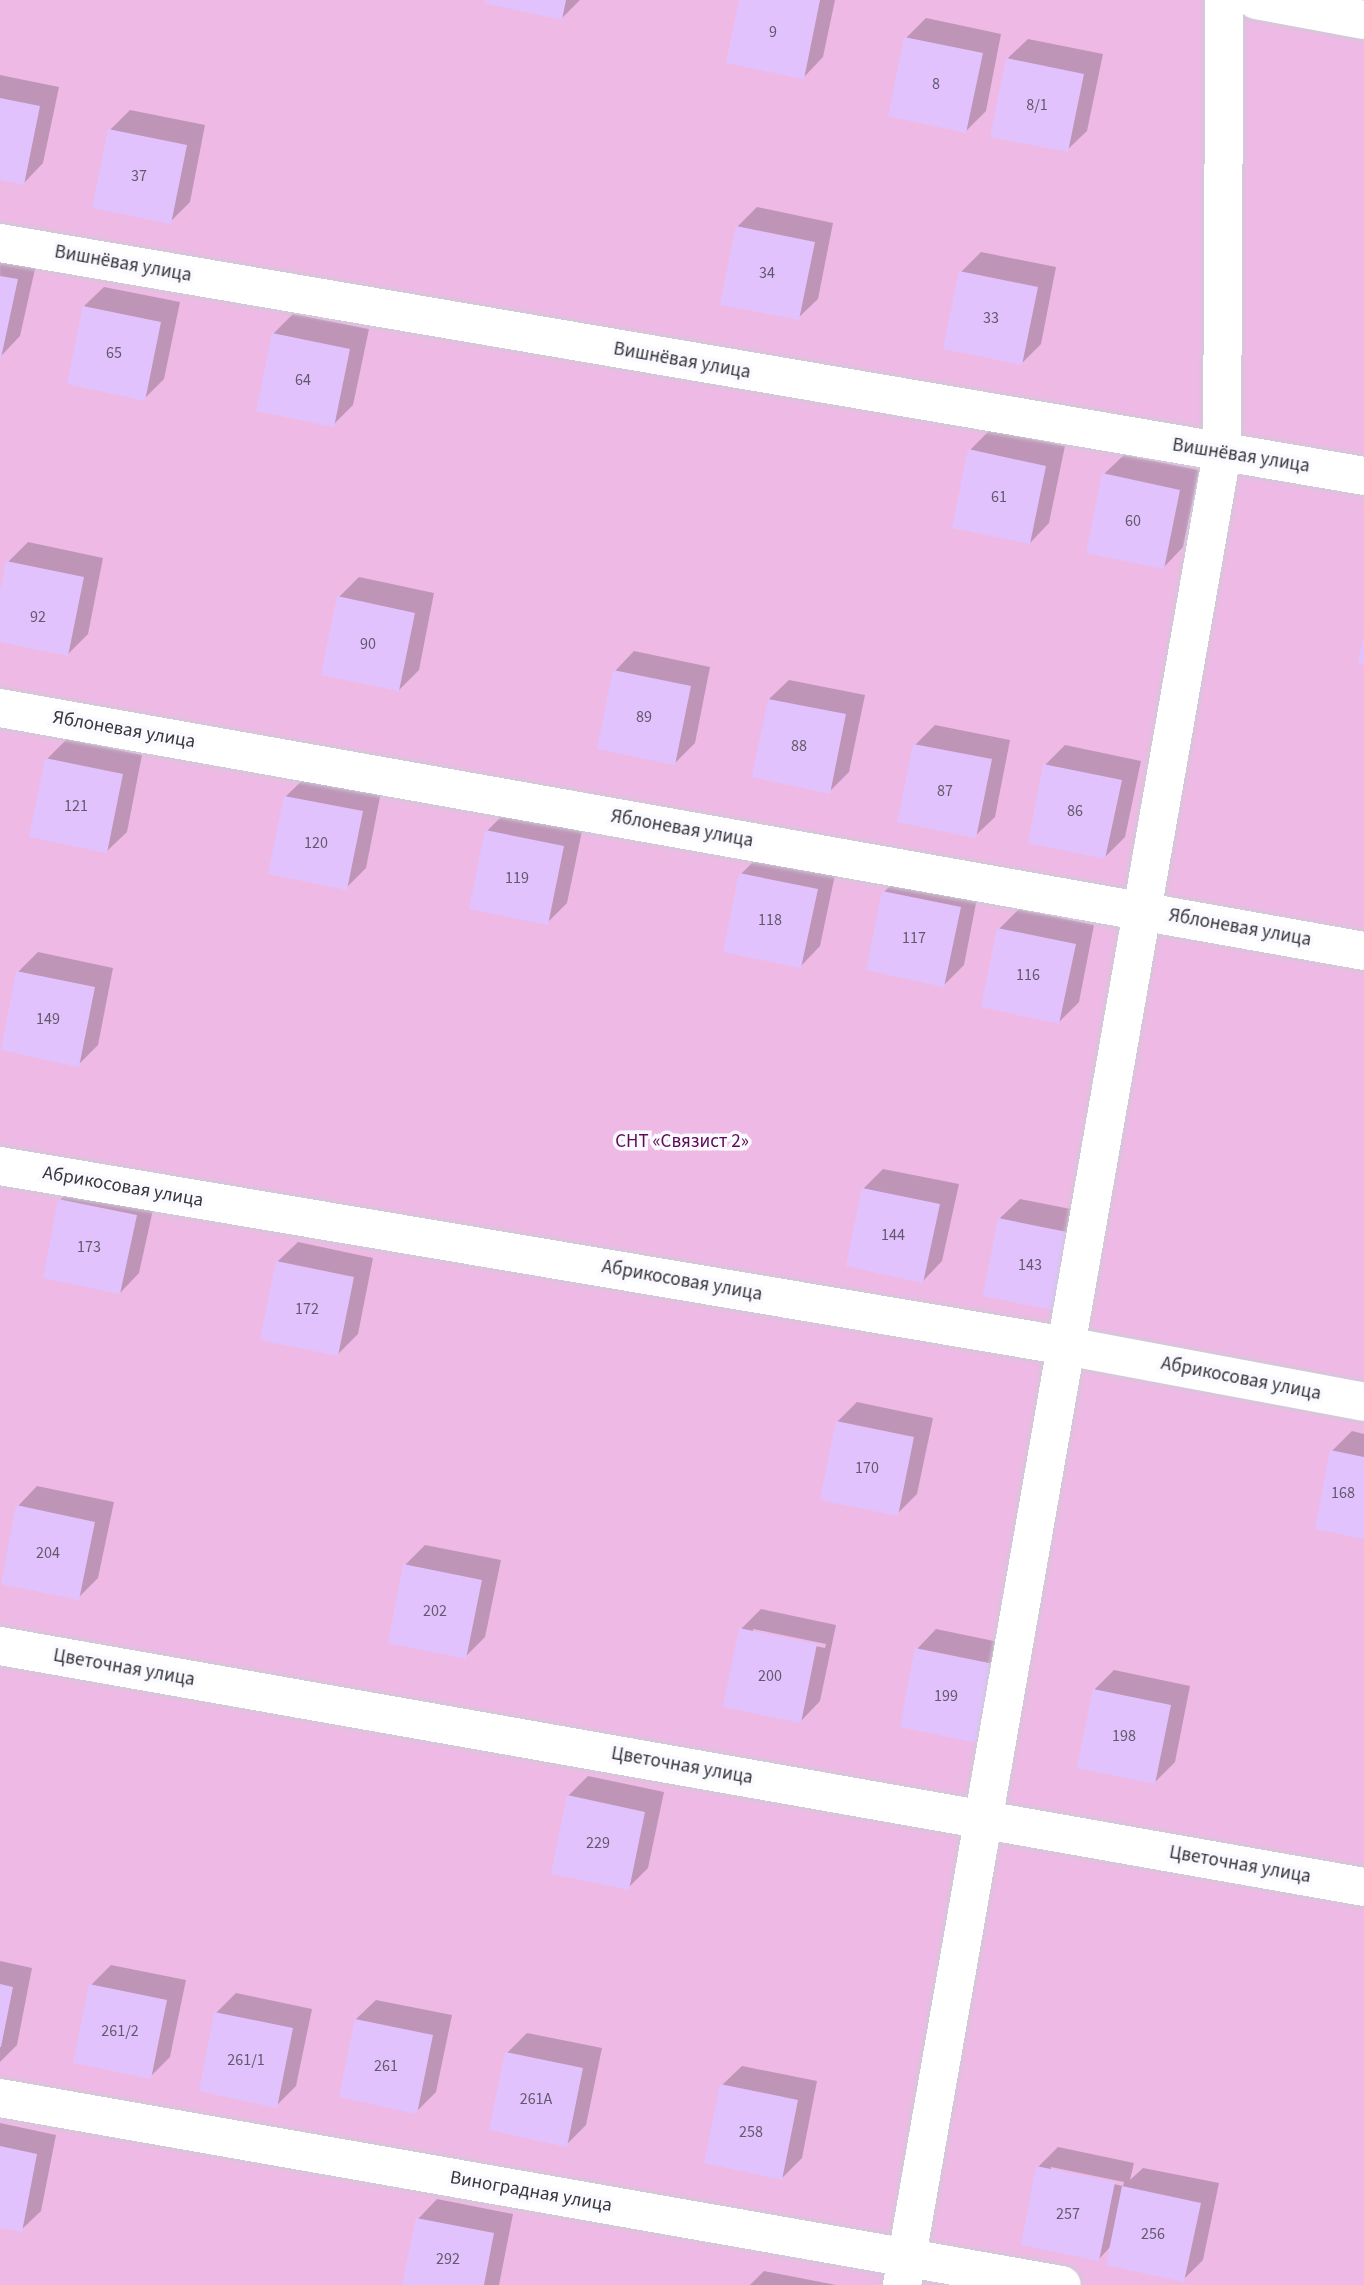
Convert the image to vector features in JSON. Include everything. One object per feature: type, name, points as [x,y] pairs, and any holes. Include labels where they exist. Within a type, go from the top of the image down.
[{"type":"street","points":[[905,2272],[1222,454],[1224,0]]},
{"type":"street","points":[[1256,0],[1364,20]]},
{"type":"street","name":"Вишнёвая улица","points":[[0,243],[1222,454],[1364,476]]},
{"type":"street","name":"Яблоневая улица","points":[[0,708],[1364,951]]},
{"type":"street","name":"Абрикосовая улица","points":[[0,1166],[1066,1346],[1364,1402]]},
{"type":"street","name":"Цветочная улица","points":[[0,1646],[1364,1887]]},
{"type":"street","name":"Виноградная улица","points":[[0,2098],[905,2272],[1062,2285]]},
{"type":"green space","name":"СНТ «Связист 2»","points":[[0,0],[1364,0],[1364,2285],[0,2285]]},
{"type":"building","points":[[485,0],[566,0],[562,20],[484,3]]},
{"type":"building","points":[[739,0],[820,0],[804,79],[726,63]]},
{"type":"building","points":[[904,37],[983,53],[966,133],[888,116]]},
{"type":"building","points":[[1006,58],[1084,74],[1068,152],[990,137]]},
{"type":"building","points":[[0,98],[40,106],[24,185],[0,180]]},
{"type":"building","points":[[108,129],[187,145],[171,224],[92,208]]},
{"type":"building","points":[[736,226],[815,242],[799,320],[720,305]]},
{"type":"building","points":[[959,271],[1038,287],[1022,365],[943,349]]},
{"type":"building","points":[[0,276],[18,279],[1,358],[0,358]]},
{"type":"building","points":[[83,306],[161,322],[145,401],[67,384]]},
{"type":"building","points":[[272,333],[350,349],[334,427],[256,411]]},
{"type":"building","points":[[968,449],[1046,466],[1030,544],[952,528]]},
{"type":"building","points":[[1102,473],[1180,490],[1164,569],[1086,553]]},
{"type":"building","points":[[6,561],[84,577],[68,656],[0,642],[0,592]]},
{"type":"building","points":[[337,596],[415,613],[399,691],[321,675]]},
{"type":"building","points":[[1364,639],[1364,664],[1358,663]]},
{"type":"building","points":[[613,670],[691,686],[675,765],[597,749]]},
{"type":"building","points":[[768,699],[846,714],[830,794],[752,777]]},
{"type":"building","points":[[913,744],[992,759],[976,838],[897,822]]},
{"type":"building","points":[[45,758],[123,774],[107,853],[29,837]]},
{"type":"building","points":[[1043,764],[1122,780],[1105,859],[1028,843]]},
{"type":"building","points":[[284,796],[363,811],[347,890],[268,874]]},
{"type":"building","points":[[485,830],[564,846],[548,925],[469,909]]},
{"type":"building","points":[[739,873],[818,889],[801,968],[723,952]]},
{"type":"building","points":[[882,891],[961,907],[944,987],[866,970]]},
{"type":"building","points":[[997,928],[1076,944],[1059,1024],[981,1007]]},
{"type":"building","points":[[16,971],[95,987],[79,1067],[1,1050]]},
{"type":"building","points":[[862,1188],[940,1204],[923,1283],[846,1266]]},
{"type":"building","points":[[58,1199],[137,1215],[120,1294],[43,1278]]},
{"type":"building","points":[[998,1218],[1077,1234],[1061,1312],[983,1296]]},
{"type":"building","points":[[276,1261],[354,1277],[338,1356],[260,1340]]},
{"type":"building","points":[[836,1421],[914,1437],[898,1516],[820,1500]]},
{"type":"building","points":[[1330,1450],[1364,1457],[1364,1539],[1315,1529]]},
{"type":"building","points":[[16,1505],[95,1522],[79,1600],[1,1584]]},
{"type":"building","points":[[403,1564],[482,1580],[466,1659],[388,1643]]},
{"type":"building","points":[[739,1628],[817,1644],[801,1723],[723,1707]]},
{"type":"building","points":[[915,1648],[994,1664],[977,1743],[900,1727]]},
{"type":"building","points":[[1093,1689],[1171,1705],[1155,1784],[1077,1768]]},
{"type":"building","points":[[567,1795],[645,1812],[629,1890],[551,1874]]},
{"type":"building","points":[[0,1984],[13,1987],[1,2047],[0,2047]]},
{"type":"building","points":[[89,1984],[167,2000],[151,2079],[73,2063]]},
{"type":"building","points":[[214,2012],[293,2028],[277,2108],[199,2091]]},
{"type":"building","points":[[355,2019],[433,2035],[417,2114],[339,2097]]},
{"type":"building","points":[[505,2052],[583,2068],[567,2147],[489,2130]]},
{"type":"building","points":[[720,2084],[798,2100],[782,2180],[704,2163]]},
{"type":"building","points":[[0,2146],[37,2154],[22,2232],[0,2228]]},
{"type":"building","points":[[1036,2166],[1115,2182],[1099,2261],[1021,2245]]},
{"type":"building","points":[[1122,2186],[1201,2203],[1184,2282],[1106,2265]]},
{"type":"building","points":[[416,2218],[494,2233],[484,2285],[402,2285]]}]
